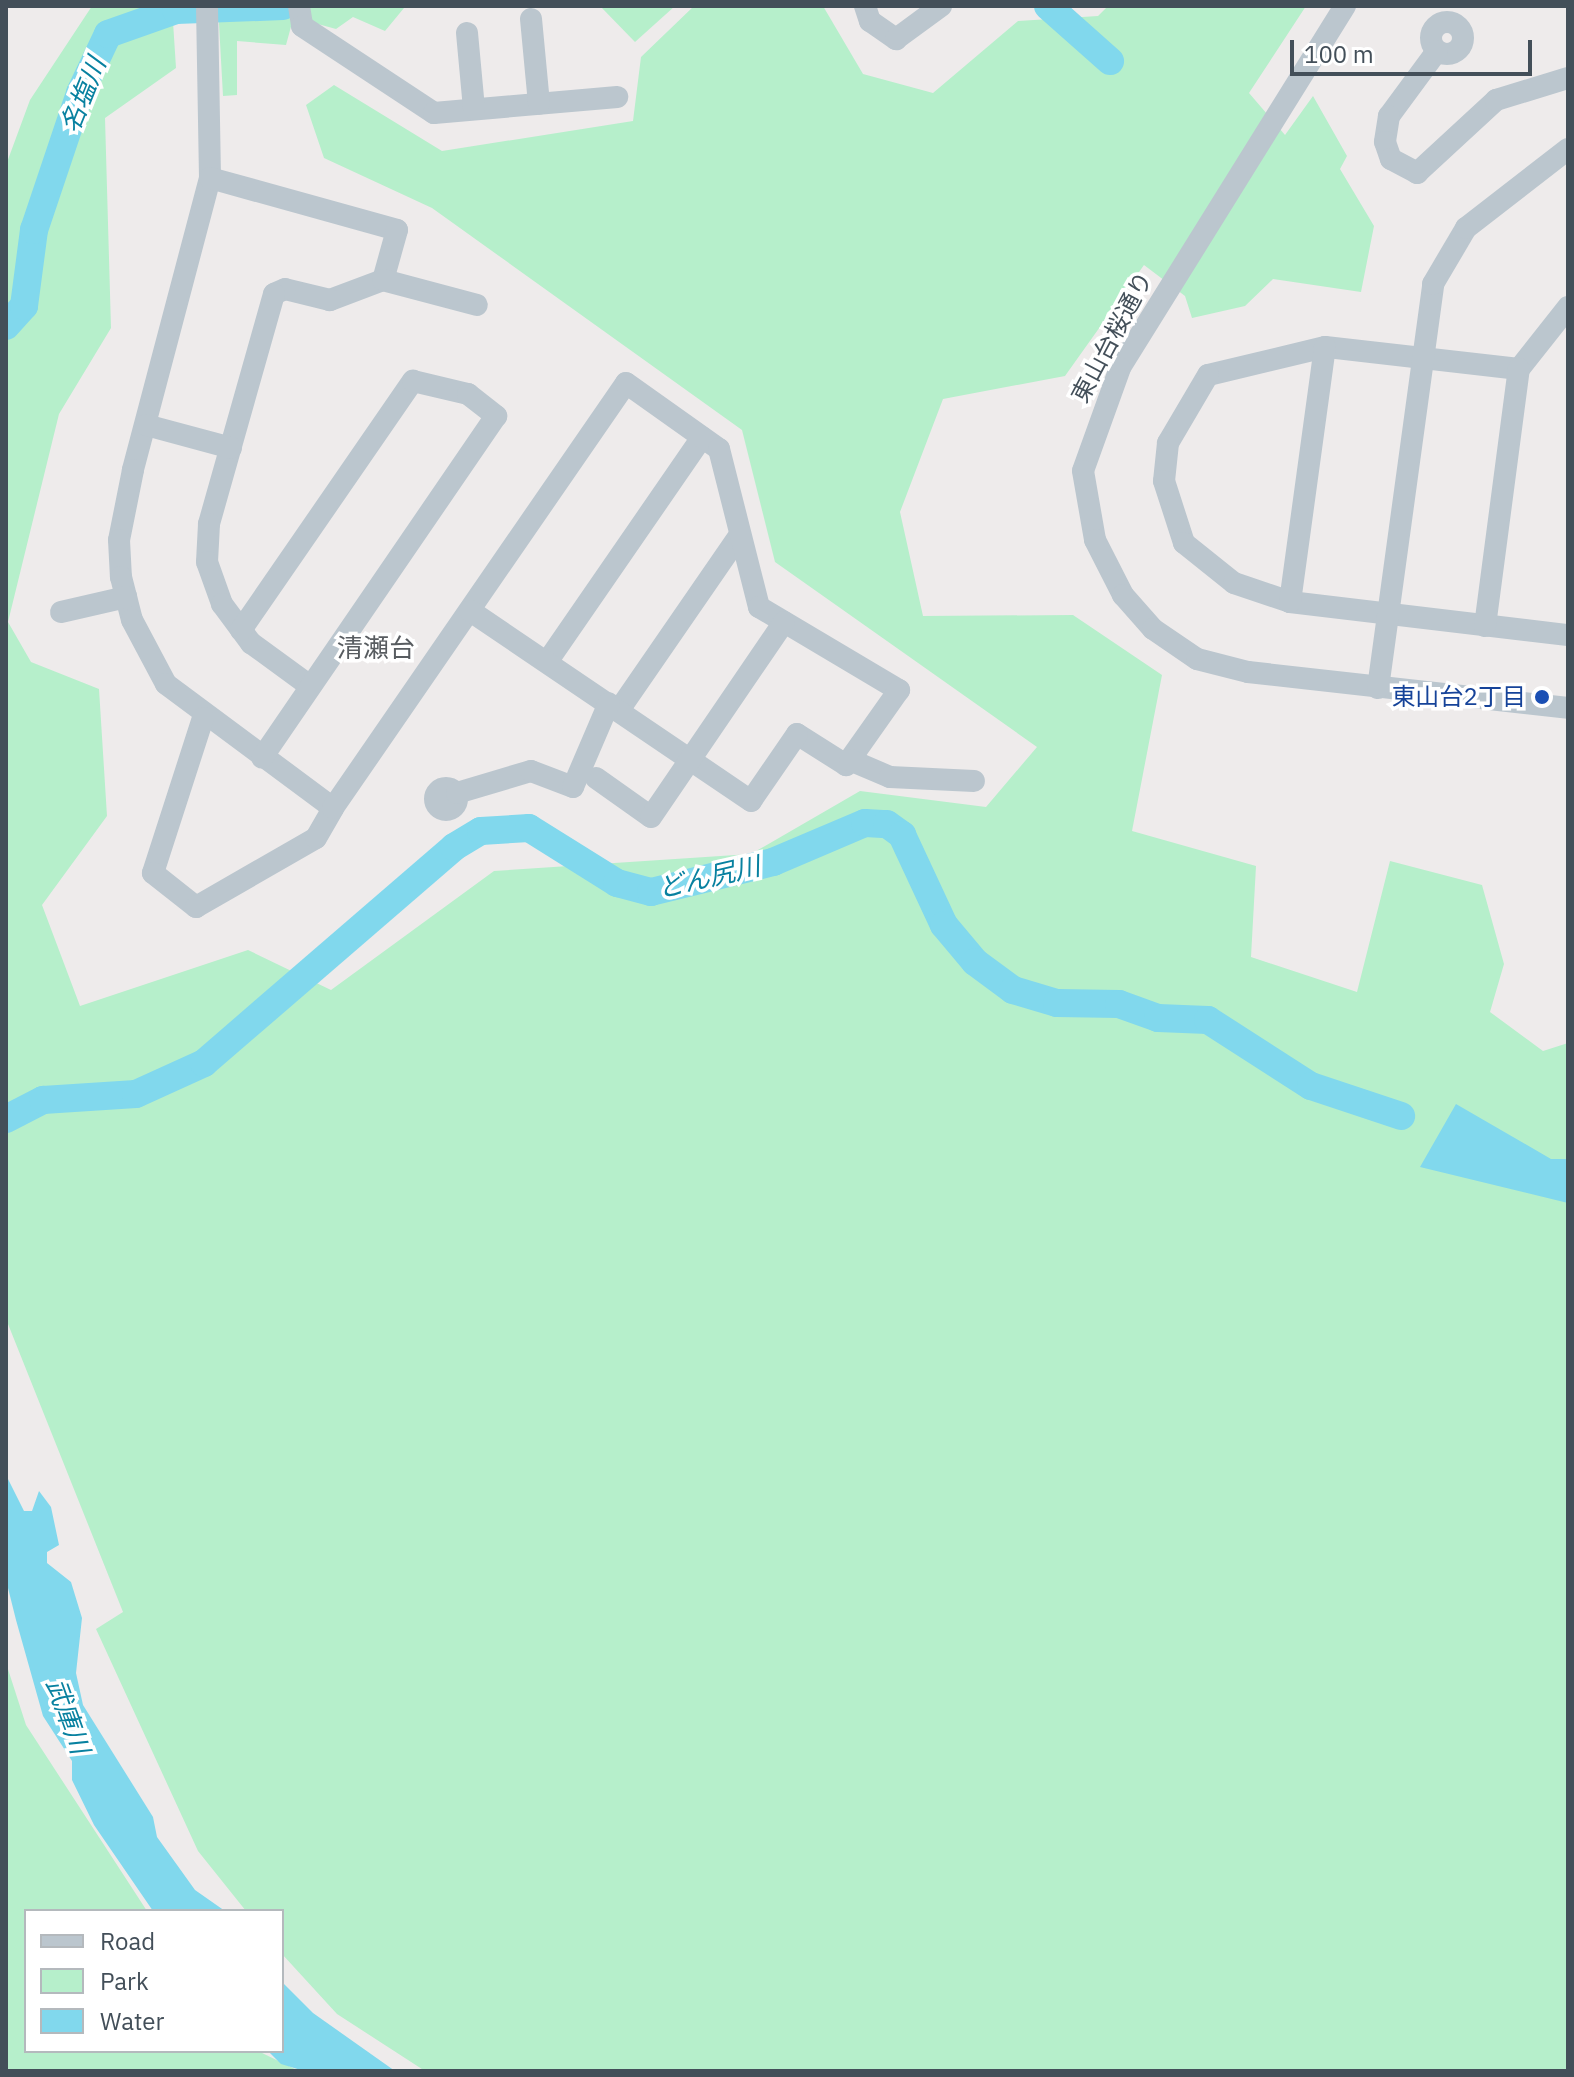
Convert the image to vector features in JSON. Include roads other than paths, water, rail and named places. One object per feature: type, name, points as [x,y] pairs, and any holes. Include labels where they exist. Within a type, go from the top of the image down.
[{"type":"street","points":[[207,6],[210,178],[119,540],[126,597],[166,684],[203,718],[333,808]]},
{"type":"street","points":[[865,6],[870,21],[896,39],[941,6]]},
{"type":"street","name":"東山台桜通り","points":[[1345,6],[1146,320],[1094,425],[1083,471],[1095,540],[1123,595],[1153,629],[1197,659],[1378,688],[1568,708]]},
{"type":"street","points":[[300,16],[434,113],[617,97]]},
{"type":"street","points":[[531,19],[539,104]]},
{"type":"street","points":[[467,33],[474,109]]},
{"type":"street","points":[[1437,51],[1389,116],[1385,142],[1391,159],[1417,173],[1496,100],[1568,78]]},
{"type":"street","points":[[1378,688],[1420,354],[1433,284],[1459,237],[1568,149]]},
{"type":"street","points":[[210,178],[397,230],[383,280]]},
{"type":"street","points":[[310,686],[241,630],[207,562],[231,448],[274,294],[285,289],[330,300],[383,280],[477,305]]},
{"type":"street","points":[[1485,626],[1519,369],[1564,322]]},
{"type":"street","points":[[1290,602],[1325,347]]},
{"type":"street","points":[[1519,369],[1420,354],[1325,347],[1208,375],[1168,443],[1164,481],[1184,543],[1234,583],[1290,602],[1568,635]]},
{"type":"street","points":[[241,630],[413,381],[468,394],[496,416],[262,758]]},
{"type":"street","points":[[203,718],[153,873],[196,907],[316,838],[333,808],[626,383],[719,449],[759,607],[899,690],[846,765],[797,734],[751,801],[470,611]]},
{"type":"street","points":[[146,425],[231,448]]},
{"type":"street","points":[[547,662],[702,437]]},
{"type":"street","points":[[457,793],[531,771],[573,787],[614,707],[739,536]]},
{"type":"street","points":[[61,612],[126,597]]},
{"type":"street","points":[[596,778],[651,817],[784,622]]},
{"type":"street","points":[[850,760],[890,777],[974,781]]},
{"type":"water","points":[[1456,1104],[1551,1159],[1568,1159],[1568,1203],[1420,1167]]},
{"type":"water","name":"武庫川","points":[[6,1475],[24,1511],[32,1511],[39,1491],[51,1507],[59,1545],[47,1552],[47,1563],[71,1582],[82,1618],[76,1673],[83,1705],[153,1817],[157,1837],[195,1890],[222,1909],[152,1909],[94,1825],[72,1780],[72,1761],[43,1716],[6,1580]]},
{"type":"water","points":[[284,1984],[313,2013],[395,2071],[304,2071],[281,2064],[270,2053],[284,2053]]},
{"type":"waterway","name":"名塩川","points":[[6,326],[24,306],[34,230],[80,93],[108,34],[176,10],[283,6]]},
{"type":"waterway","points":[[1048,6],[1110,61]]},
{"type":"waterway","name":"どん尻川","points":[[6,1119],[43,1100],[136,1094],[204,1063],[454,847],[481,831],[529,828],[617,883],[651,892],[773,862],[865,823],[887,824],[902,835],[944,925],[975,962],[1013,990],[1057,1003],[1119,1004],[1158,1018],[1208,1020],[1311,1086],[1401,1116]]},
{"type":"place","name":"東山台2丁目","points":[[1542,697]]},
{"type":"district","name":"清瀬台","points":[[376,648]]}]
